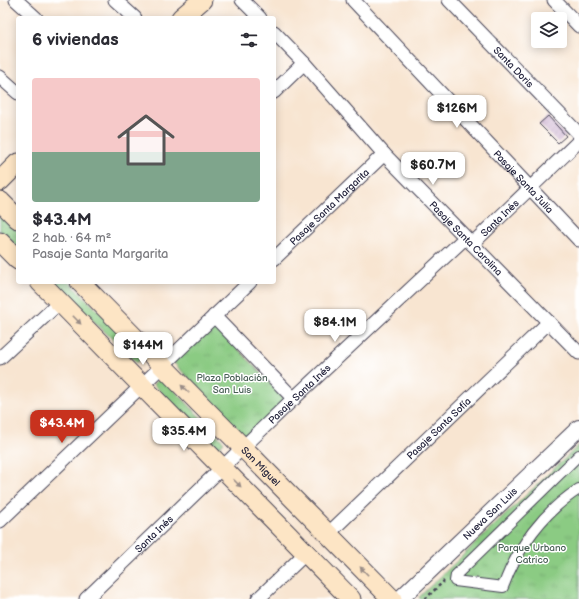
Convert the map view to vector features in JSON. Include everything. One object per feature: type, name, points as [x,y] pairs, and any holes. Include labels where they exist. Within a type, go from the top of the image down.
[{"type":"main road","points":[[183,16],[202,0]]},
{"type":"main road","points":[[0,181],[16,165]]},
{"type":"main road","points":[[0,201],[16,217]]},
{"type":"main road","points":[[0,242],[16,258]]},
{"type":"main road","points":[[42,284],[351,599]]},
{"type":"main road","name":"San Miguel","points":[[82,284],[392,599]]},
{"type":"street","points":[[16,0],[34,16]]},
{"type":"street","points":[[115,0],[133,16]]},
{"type":"street","points":[[242,0],[258,16]]},
{"type":"street","name":"Pasaje Santa Julia","points":[[353,0],[579,240]]},
{"type":"street","name":"Santa Doris","points":[[449,0],[579,134]]},
{"type":"street","points":[[554,0],[578,22]]},
{"type":"street","name":"Pasaje Santa Carolina","points":[[276,34],[304,63],[384,154],[579,353]]},
{"type":"street","points":[[276,90],[304,63]]},
{"type":"street","points":[[0,77],[16,91]]},
{"type":"street","name":"Santa Inés","points":[[469,241],[530,188],[579,141]]},
{"type":"street","name":"Pasaje Santa Margarita","points":[[276,257],[384,154]]},
{"type":"street","name":"Pasaje Santa Inés","points":[[222,468],[294,399],[469,241]]},
{"type":"street","points":[[0,521],[248,284]]},
{"type":"street","points":[[0,358],[60,302]]},
{"type":"street","points":[[214,316],[294,399]]},
{"type":"street","name":"Pasaje Santa Sofía","points":[[328,534],[549,322]]},
{"type":"street","name":"Nueva San Luis","points":[[400,599],[579,428]]},
{"type":"street","points":[[579,455],[456,575],[455,581],[502,587],[515,558],[533,532],[556,506],[579,489]]},
{"type":"street","name":"Santa Inés","points":[[86,599],[222,468]]},
{"type":"street","points":[[258,599],[306,553]]},
{"type":"green space","points":[[0,214],[16,230],[16,246],[0,231]]},
{"type":"green space","points":[[55,284],[71,284],[143,355],[137,363]]},
{"type":"green space","name":"Plaza Población San Luis","points":[[213,322],[287,401],[248,440],[173,362]]},
{"type":"green space","points":[[161,376],[224,442],[216,450],[153,384]]},
{"type":"green space","name":"Parque Urbano Catrico","points":[[579,445],[579,599],[420,599],[419,597]]},
{"type":"building","points":[[548,116],[566,136],[558,143],[539,124]]}]
